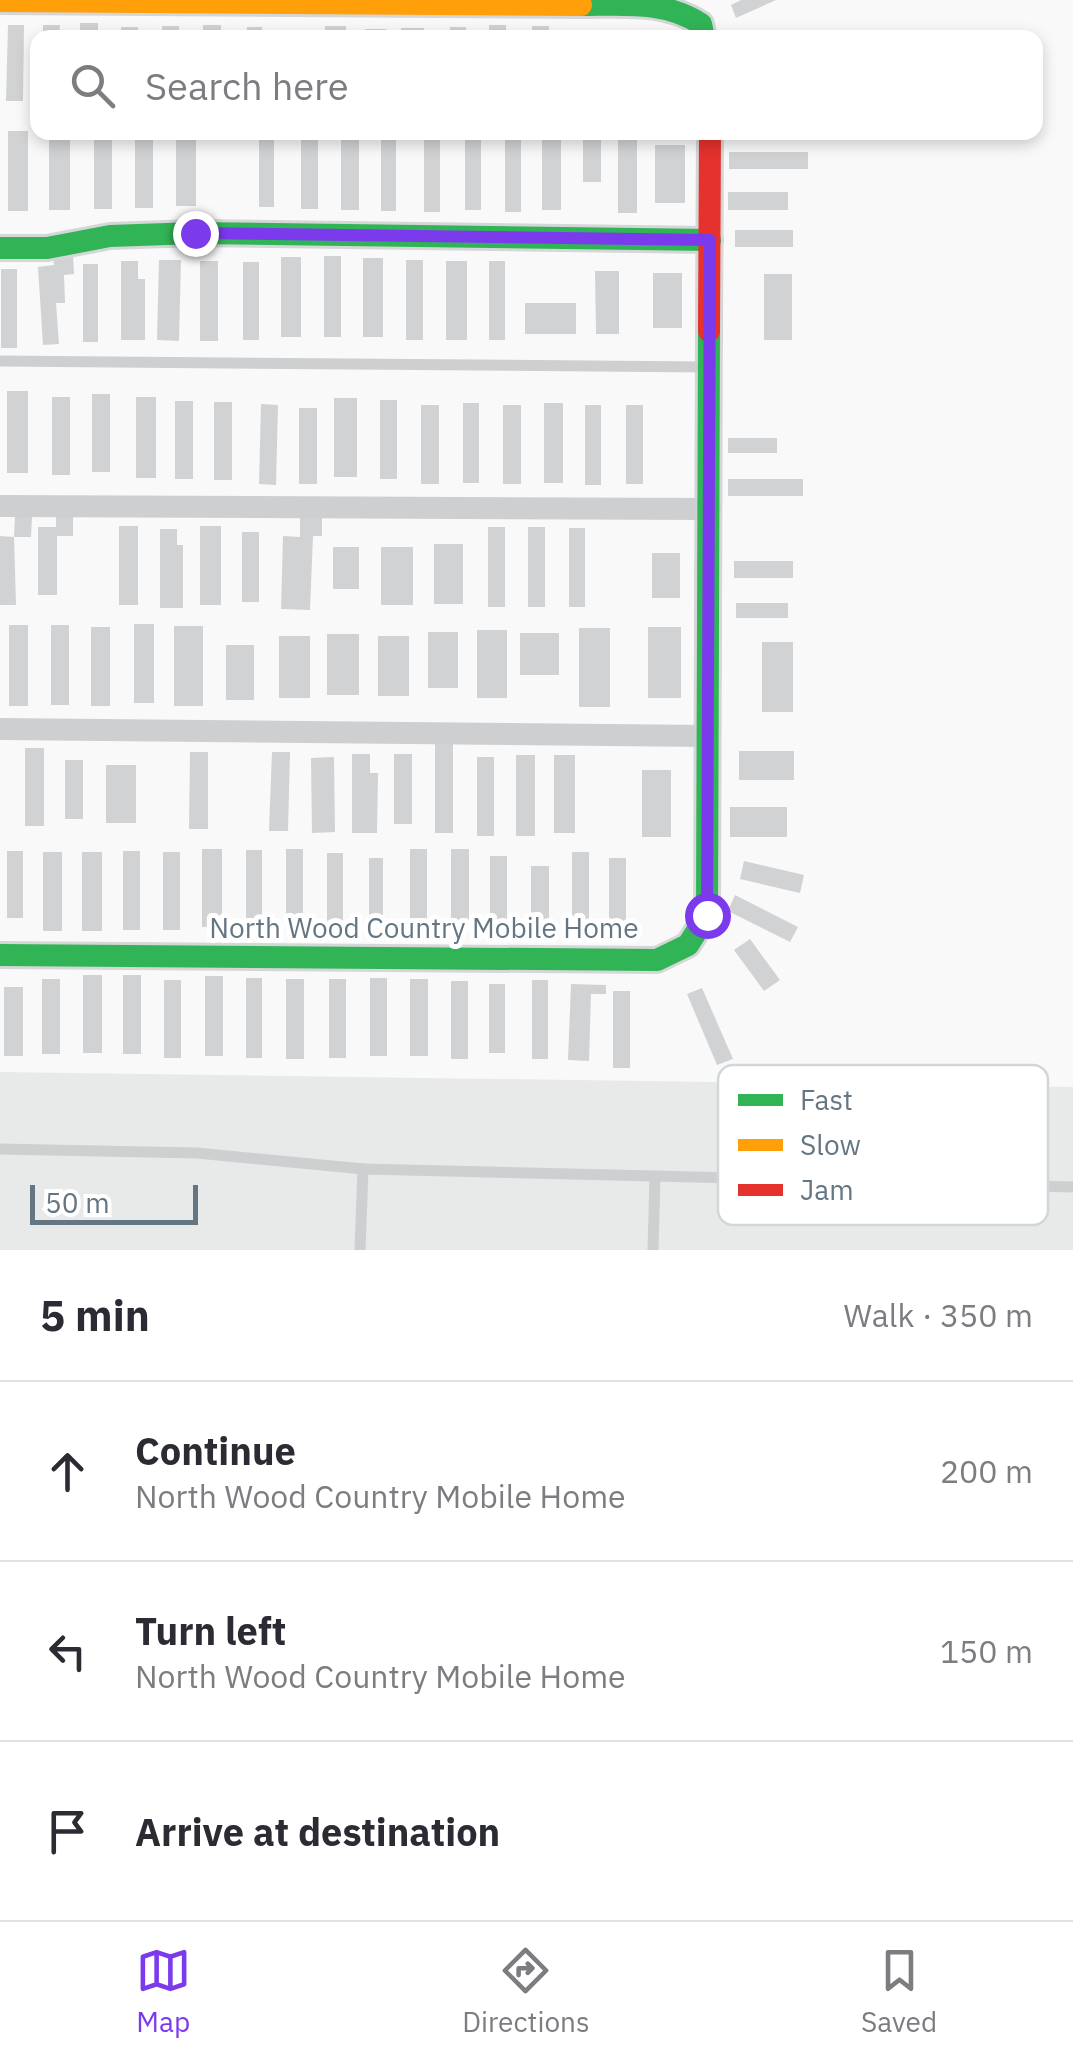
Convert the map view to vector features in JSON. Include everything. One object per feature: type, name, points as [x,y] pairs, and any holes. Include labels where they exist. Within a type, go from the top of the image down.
[{"type":"street","points":[[0,2],[654,5],[685,13],[702,30]]},
{"type":"street","name":"North Wood Country Mobile Home","points":[[0,955],[656,960],[676,956],[698,937],[707,915],[710,140]]},
{"type":"street","points":[[0,248],[47,248],[110,236],[195,233],[710,240]]},
{"type":"street","points":[[0,506],[710,509]]},
{"type":"street","points":[[0,729],[707,736]]},
{"type":"lane","points":[[0,362],[710,367]]},
{"type":"lane","points":[[0,1149],[197,1153],[363,1169],[718,1178]]},
{"type":"lane","points":[[360,1250],[363,1169]]},
{"type":"lane","points":[[653,1250],[655,1176]]},
{"type":"lane","points":[[1048,1186],[1073,1187]]},
{"type":"shaded area","points":[[0,1072],[718,1082],[718,1225],[1048,1225],[1048,1087],[1073,1087],[1073,1250],[0,1250]]},
{"type":"building","points":[[741,0],[776,0],[736,18],[731,5]]},
{"type":"building","points":[[80,23],[98,23],[98,30],[80,30]]},
{"type":"building","points":[[8,25],[24,25],[23,101],[6,101]]},
{"type":"building","points":[[43,25],[60,25],[60,30],[43,30]]},
{"type":"building","points":[[203,25],[221,25],[221,30],[203,30]]},
{"type":"building","points":[[489,25],[506,25],[506,30],[489,30]]},
{"type":"building","points":[[162,26],[179,26],[179,30],[162,30]]},
{"type":"building","points":[[325,26],[346,26],[346,30],[325,30]]},
{"type":"building","points":[[532,26],[549,26],[549,30],[532,30]]},
{"type":"building","points":[[8,131],[28,131],[28,211],[8,211]]},
{"type":"building","points":[[49,140],[70,140],[70,210],[49,210]]},
{"type":"building","points":[[94,140],[112,140],[112,209],[94,209]]},
{"type":"building","points":[[135,140],[153,140],[153,208],[135,208]]},
{"type":"building","points":[[176,140],[196,140],[196,206],[176,206]]},
{"type":"building","points":[[259,140],[274,140],[274,207],[259,207]]},
{"type":"building","points":[[301,140],[318,140],[318,209],[301,209]]},
{"type":"building","points":[[341,140],[359,140],[359,210],[341,210]]},
{"type":"building","points":[[381,140],[396,140],[396,211],[381,211]]},
{"type":"building","points":[[424,140],[440,140],[440,212],[424,212]]},
{"type":"building","points":[[465,140],[481,140],[481,210],[465,210]]},
{"type":"building","points":[[505,140],[521,140],[521,212],[505,212]]},
{"type":"building","points":[[542,140],[561,140],[561,210],[542,210]]},
{"type":"building","points":[[583,140],[601,140],[601,182],[583,182]]},
{"type":"building","points":[[618,140],[637,140],[637,213],[618,213]]},
{"type":"building","points":[[655,145],[685,145],[685,203],[655,203]]},
{"type":"building","points":[[729,152],[808,152],[808,169],[729,169]]},
{"type":"building","points":[[728,192],[788,192],[788,210],[728,210]]},
{"type":"building","points":[[735,230],[793,230],[793,247],[735,247]]},
{"type":"building","points":[[73,254],[74,274],[64,275],[65,303],[56,303],[59,344],[43,345],[38,267],[54,265],[53,255]]},
{"type":"building","points":[[324,256],[341,256],[341,337],[324,337]]},
{"type":"building","points":[[281,257],[301,257],[301,337],[281,337]]},
{"type":"building","points":[[363,258],[383,258],[383,337],[363,337]]},
{"type":"building","points":[[159,260],[181,260],[179,341],[157,340]]},
{"type":"building","points":[[406,260],[423,260],[423,340],[406,340]]},
{"type":"building","points":[[121,261],[138,261],[138,279],[145,279],[145,340],[121,340]]},
{"type":"building","points":[[200,261],[218,261],[218,341],[200,341]]},
{"type":"building","points":[[446,261],[467,261],[467,340],[446,340]]},
{"type":"building","points":[[489,261],[505,261],[505,340],[489,340]]},
{"type":"building","points":[[243,262],[259,262],[259,340],[243,340]]},
{"type":"building","points":[[83,264],[98,264],[98,342],[83,342]]},
{"type":"building","points":[[1,269],[17,269],[17,348],[1,348]]},
{"type":"building","points":[[595,271],[619,271],[619,334],[596,334]]},
{"type":"building","points":[[653,273],[682,273],[682,328],[653,328]]},
{"type":"building","points":[[764,274],[792,274],[792,340],[764,340]]},
{"type":"building","points":[[525,303],[576,303],[576,334],[525,334]]},
{"type":"building","points":[[7,391],[28,391],[28,473],[7,473]]},
{"type":"building","points":[[92,394],[110,394],[110,472],[92,472]]},
{"type":"building","points":[[52,397],[70,397],[70,475],[52,475]]},
{"type":"building","points":[[136,397],[156,397],[156,478],[136,478]]},
{"type":"building","points":[[334,398],[357,398],[357,477],[334,477]]},
{"type":"building","points":[[380,400],[397,400],[397,479],[380,479]]},
{"type":"building","points":[[175,401],[193,401],[193,479],[175,479]]},
{"type":"building","points":[[214,402],[232,402],[232,480],[214,480]]},
{"type":"building","points":[[463,403],[479,403],[479,483],[463,483]]},
{"type":"building","points":[[544,403],[563,403],[563,483],[544,483]]},
{"type":"building","points":[[261,404],[278,405],[276,485],[259,484]]},
{"type":"building","points":[[421,405],[439,405],[439,484],[421,484]]},
{"type":"building","points":[[503,405],[521,405],[521,484],[503,484]]},
{"type":"building","points":[[585,405],[601,405],[601,485],[585,485]]},
{"type":"building","points":[[626,405],[643,405],[643,484],[626,484]]},
{"type":"building","points":[[299,408],[317,408],[317,484],[299,484]]},
{"type":"building","points":[[728,438],[777,438],[777,453],[728,453]]},
{"type":"building","points":[[728,479],[803,479],[803,496],[728,496]]},
{"type":"building","points":[[15,515],[32,516],[31,537],[14,537]]},
{"type":"building","points":[[56,517],[73,517],[73,536],[57,536],[57,595],[38,595],[38,527],[56,527]]},
{"type":"building","points":[[300,517],[322,517],[322,536],[313,536],[310,610],[281,609],[283,536],[300,537]]},
{"type":"building","points":[[119,526],[138,526],[138,605],[119,605]]},
{"type":"building","points":[[200,526],[221,526],[221,605],[200,605]]},
{"type":"building","points":[[488,527],[505,527],[505,607],[488,607]]},
{"type":"building","points":[[528,527],[545,527],[545,607],[528,607]]},
{"type":"building","points":[[569,528],[585,528],[585,607],[569,607]]},
{"type":"building","points":[[160,529],[177,529],[177,545],[183,545],[183,608],[160,608]]},
{"type":"building","points":[[242,532],[259,532],[259,602],[242,602]]},
{"type":"building","points":[[0,536],[14,537],[16,605],[0,605]]},
{"type":"building","points":[[434,544],[463,544],[463,604],[434,604]]},
{"type":"building","points":[[333,547],[359,547],[359,589],[333,589]]},
{"type":"building","points":[[381,547],[413,547],[413,605],[381,605]]},
{"type":"building","points":[[652,553],[680,553],[680,598],[652,598]]},
{"type":"building","points":[[734,561],[793,561],[793,578],[734,578]]},
{"type":"building","points":[[736,603],[788,603],[788,618],[736,618]]},
{"type":"building","points":[[134,624],[154,624],[154,703],[134,703]]},
{"type":"building","points":[[9,625],[28,625],[28,706],[9,706]]},
{"type":"building","points":[[51,625],[69,625],[69,705],[51,705]]},
{"type":"building","points":[[174,626],[203,626],[203,706],[174,706]]},
{"type":"building","points":[[91,627],[110,627],[110,706],[91,706]]},
{"type":"building","points":[[648,627],[681,627],[681,698],[648,698]]},
{"type":"building","points":[[579,628],[610,628],[610,707],[579,707]]},
{"type":"building","points":[[477,630],[507,630],[507,698],[477,698]]},
{"type":"building","points":[[428,632],[458,632],[458,688],[428,688]]},
{"type":"building","points":[[520,633],[559,633],[559,675],[520,675]]},
{"type":"building","points":[[327,634],[359,634],[359,695],[327,695]]},
{"type":"building","points":[[279,636],[310,636],[310,698],[279,698]]},
{"type":"building","points":[[378,636],[409,636],[409,696],[378,696]]},
{"type":"building","points":[[762,642],[793,642],[793,712],[762,712]]},
{"type":"building","points":[[226,645],[254,645],[254,700],[226,700]]},
{"type":"building","points":[[435,743],[453,743],[453,833],[435,833]]},
{"type":"building","points":[[25,748],[44,748],[44,826],[25,826]]},
{"type":"building","points":[[739,751],[794,751],[794,780],[739,780]]},
{"type":"building","points":[[190,752],[208,752],[208,829],[189,829]]},
{"type":"building","points":[[272,752],[290,752],[288,831],[269,831]]},
{"type":"building","points":[[352,754],[370,754],[370,773],[378,773],[377,833],[352,833]]},
{"type":"building","points":[[394,754],[412,754],[412,824],[394,824]]},
{"type":"building","points":[[516,755],[535,755],[535,836],[516,836]]},
{"type":"building","points":[[554,755],[575,755],[575,833],[554,833]]},
{"type":"building","points":[[334,757],[335,832],[312,833],[311,758]]},
{"type":"building","points":[[477,757],[494,757],[494,836],[477,836]]},
{"type":"building","points":[[65,760],[83,760],[83,819],[65,819]]},
{"type":"building","points":[[106,765],[136,765],[136,823],[106,823]]},
{"type":"building","points":[[642,770],[671,770],[671,837],[642,837]]},
{"type":"building","points":[[730,807],[787,807],[787,837],[730,837]]},
{"type":"building","points":[[202,849],[222,849],[222,927],[202,927]]},
{"type":"building","points":[[286,849],[303,849],[303,931],[286,931]]},
{"type":"building","points":[[410,849],[427,849],[427,927],[410,927]]},
{"type":"building","points":[[451,849],[469,849],[469,928],[451,928]]},
{"type":"building","points":[[246,850],[262,850],[262,930],[246,930]]},
{"type":"building","points":[[7,851],[23,851],[23,918],[7,918]]},
{"type":"building","points":[[123,851],[140,851],[140,930],[123,930]]},
{"type":"building","points":[[43,852],[62,852],[62,931],[43,931]]},
{"type":"building","points":[[82,852],[102,852],[102,931],[82,931]]},
{"type":"building","points":[[163,852],[180,852],[180,930],[163,930]]},
{"type":"building","points":[[572,852],[589,852],[589,931],[572,931]]},
{"type":"building","points":[[327,853],[343,853],[343,931],[327,931]]},
{"type":"building","points":[[490,856],[507,856],[507,937],[490,937]]},
{"type":"building","points":[[369,858],[383,858],[383,924],[369,924]]},
{"type":"building","points":[[609,858],[626,858],[626,936],[609,936]]},
{"type":"building","points":[[744,861],[804,875],[800,893],[740,879]]},
{"type":"building","points":[[531,866],[549,866],[549,925],[531,925]]},
{"type":"building","points":[[735,895],[798,927],[790,942],[728,911]]},
{"type":"building","points":[[750,939],[780,980],[764,991],[734,950]]},
{"type":"building","points":[[83,975],[102,975],[102,1053],[83,1053]]},
{"type":"building","points":[[123,975],[141,975],[141,1054],[123,1054]]},
{"type":"building","points":[[205,976],[223,976],[223,1056],[205,1056]]},
{"type":"building","points":[[246,978],[262,978],[262,1058],[246,1058]]},
{"type":"building","points":[[370,978],[387,978],[387,1056],[370,1056]]},
{"type":"building","points":[[42,979],[60,979],[60,1054],[42,1054]]},
{"type":"building","points":[[286,979],[304,979],[304,1059],[286,1059]]},
{"type":"building","points":[[329,979],[346,979],[346,1058],[329,1058]]},
{"type":"building","points":[[410,979],[428,979],[428,1056],[410,1056]]},
{"type":"building","points":[[164,980],[181,980],[181,1058],[164,1058]]},
{"type":"building","points":[[532,980],[548,980],[548,1059],[532,1059]]},
{"type":"building","points":[[451,981],[468,981],[468,1059],[451,1059]]},
{"type":"building","points":[[489,984],[505,984],[505,1053],[489,1053]]},
{"type":"building","points":[[571,984],[606,985],[606,994],[591,994],[589,1061],[568,1060]]},
{"type":"building","points":[[4,987],[23,987],[23,1056],[4,1056]]},
{"type":"building","points":[[702,988],[733,1059],[717,1065],[687,994]]},
{"type":"building","points":[[613,991],[630,991],[630,1068],[613,1068]]},
{"type":"traffic: fast","points":[[581,5],[658,7],[687,16],[701,24],[702,30]]},
{"type":"traffic: fast","points":[[0,248],[47,248],[110,236],[195,233],[710,240]]},
{"type":"traffic: fast","points":[[0,955],[657,960],[688,945],[707,915],[709,331]]},
{"type":"traffic: slow","points":[[0,1],[581,5]]},
{"type":"traffic: jam","points":[[709,331],[710,140]]},
{"type":"route","points":[[195,233],[710,240],[707,915]]}]
